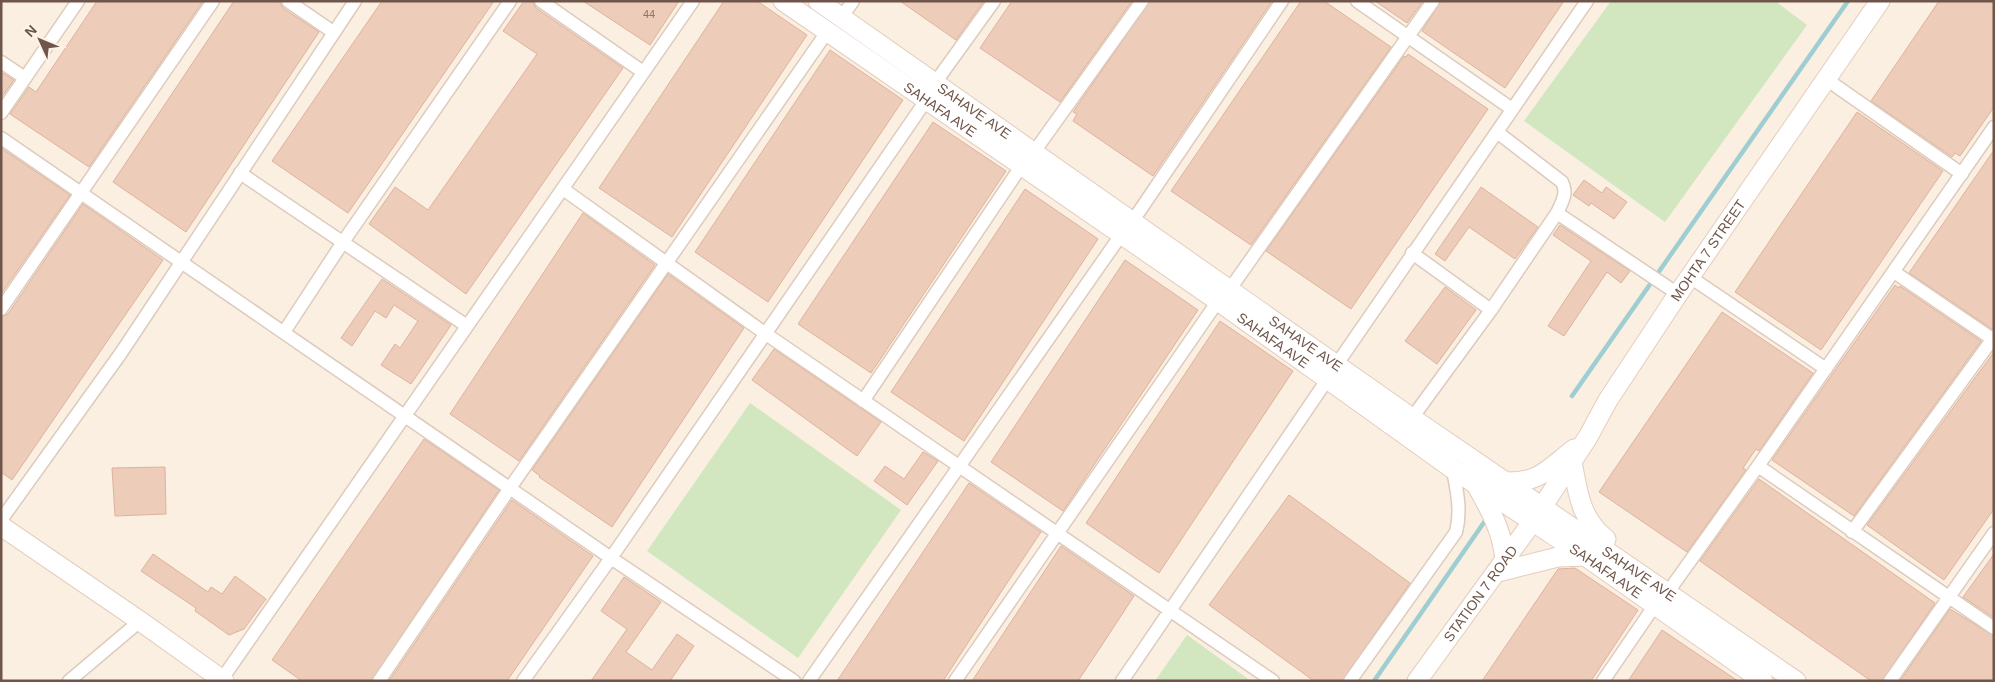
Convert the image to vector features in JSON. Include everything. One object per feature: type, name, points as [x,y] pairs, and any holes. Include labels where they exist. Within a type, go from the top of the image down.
[{"type":"main road","name":"SAHAFA AVE","points":[[783,1],[827,32],[931,91]]},
{"type":"main road","name":"SAHAVE AVE","points":[[818,1],[842,18],[931,91],[1332,372],[1412,418],[1505,482],[1538,514],[1645,576],[1662,599],[1796,681]]},
{"type":"main road","name":"MOHTA 7 STREET","points":[[1538,514],[1588,437],[1608,400],[1678,294],[1880,1]]},
{"type":"main road","name":"SAHAFA AVE","points":[[1332,372],[1453,469],[1475,483],[1538,514],[1585,556],[1662,599],[1754,678]]},
{"type":"main road","points":[[1505,482],[1520,482],[1536,478],[1588,437]]},
{"type":"main road","points":[[1572,462],[1582,505],[1590,525],[1633,560],[1645,576]]},
{"type":"main road","points":[[1475,483],[1496,522],[1504,547],[1501,566],[1558,557],[1585,556]]},
{"type":"main road","name":"STATION 7 ROAD","points":[[1417,681],[1538,514]]},
{"type":"main road","points":[[1,526],[140,620],[223,680]]},
{"type":"street","points":[[1,113],[78,1]]},
{"type":"street","points":[[1,309],[83,193],[213,1]]},
{"type":"street","points":[[288,1],[333,32]]},
{"type":"street","points":[[1,520],[121,353],[355,1]]},
{"type":"street","points":[[284,332],[343,242],[510,1]]},
{"type":"street","points":[[541,1],[642,72]]},
{"type":"street","points":[[223,680],[642,72],[693,1]]},
{"type":"street","points":[[842,18],[853,1]]},
{"type":"street","points":[[523,681],[611,558],[994,1]]},
{"type":"street","points":[[863,401],[1028,159],[1142,1]]},
{"type":"street","points":[[808,681],[1127,229],[1282,1]]},
{"type":"street","points":[[1357,1],[1512,109]]},
{"type":"street","points":[[955,681],[1224,295],[1433,1]]},
{"type":"street","points":[[1122,681],[1412,253],[1587,1]]},
{"type":"street","points":[[379,681],[510,488],[827,32]]},
{"type":"street","points":[[1,62],[25,78]]},
{"type":"street","points":[[1826,80],[1962,174]]},
{"type":"street","points":[[1603,681],[1826,370],[1994,127]]},
{"type":"street","points":[[1412,418],[1491,310],[1557,213],[1565,193],[1565,187],[1562,182],[1497,132]]},
{"type":"street","points":[[1,138],[611,558],[794,681]]},
{"type":"street","points":[[240,173],[467,326]]},
{"type":"street","points":[[562,189],[766,334],[1273,681]]},
{"type":"street","points":[[1557,213],[1678,294]]},
{"type":"street","points":[[1412,253],[1491,310]]},
{"type":"street","points":[[1852,532],[1993,339],[1894,272]]},
{"type":"street","points":[[1690,277],[1826,370]]},
{"type":"street","points":[[1350,681],[1456,532],[1458,524],[1458,498],[1448,443]]},
{"type":"street","points":[[1758,466],[1994,628]]},
{"type":"street","points":[[1890,681],[1994,533]]},
{"type":"street","points":[[69,681],[140,620]]},
{"type":"green space","points":[[1611,1],[1775,1],[1807,25],[1665,222],[1524,121]]},
{"type":"green space","points":[[750,403],[901,510],[798,658],[647,551]]},
{"type":"green space","points":[[1187,635],[1251,681],[1155,681]]},
{"type":"building","points":[[97,1],[203,1],[89,167],[10,114],[29,87],[36,92]]},
{"type":"building","points":[[234,1],[279,1],[283,8],[319,32],[186,232],[113,182]]},
{"type":"building","points":[[382,1],[494,1],[348,213],[272,161]]},
{"type":"building","points":[[524,1],[532,1],[536,8],[623,68],[466,294],[369,224],[395,187],[428,210],[537,54],[503,31]]},
{"type":"building","points":[[583,1],[679,1],[650,45]]},
{"type":"building","points":[[724,1],[757,1],[807,35],[672,237],[599,188]]},
{"type":"building","points":[[900,1],[984,1],[956,40]]},
{"type":"building","points":[[1012,1],[1132,1],[1060,102],[980,48]]},
{"type":"building","points":[[1150,1],[1272,1],[1153,176],[1073,121],[1077,114],[1073,112]]},
{"type":"building","points":[[1301,1],[1324,1],[1391,47],[1251,245],[1171,191]]},
{"type":"building","points":[[1375,1],[1423,1],[1407,23]]},
{"type":"building","points":[[1441,1],[1564,1],[1505,88],[1422,31]]},
{"type":"building","points":[[1939,1],[1994,1],[1994,107],[1960,156],[1955,153],[1952,157],[1871,101]]},
{"type":"building","points":[[830,50],[903,100],[768,302],[695,252]]},
{"type":"building","points":[[1408,54],[1488,109],[1351,309],[1266,251],[1404,56],[1406,57]]},
{"type":"building","points":[[1,72],[14,80],[1,98]]},
{"type":"building","points":[[1857,112],[1943,171],[1821,350],[1735,292]]},
{"type":"building","points":[[933,122],[1006,171],[871,373],[798,324]]},
{"type":"building","points":[[1,148],[70,195],[1,294]]},
{"type":"building","points":[[1994,150],[1994,327],[1992,329],[1909,273]]},
{"type":"building","points":[[1584,180],[1602,193],[1606,187],[1627,202],[1614,219],[1591,203],[1589,206],[1573,195]]},
{"type":"building","points":[[1481,187],[1538,227],[1515,259],[1469,227],[1445,261],[1435,254]]},
{"type":"building","points":[[1025,189],[1098,239],[964,441],[891,392]]},
{"type":"building","points":[[83,204],[163,260],[12,480],[1,472],[1,317],[8,314]]},
{"type":"building","points":[[583,213],[655,265],[519,461],[450,414]]},
{"type":"building","points":[[1560,225],[1630,271],[1621,283],[1607,272],[1564,336],[1548,326],[1591,261],[1553,235]]},
{"type":"building","points":[[1125,260],[1198,310],[1063,511],[991,462]]},
{"type":"building","points":[[668,274],[744,328],[612,527],[539,477],[532,470]]},
{"type":"building","points":[[382,279],[451,325],[411,384],[381,365],[395,344],[400,348],[418,321],[394,305],[386,318],[375,311],[352,346],[341,338]]},
{"type":"building","points":[[1895,285],[1899,288],[1900,286],[1981,341],[1854,516],[1772,460]]},
{"type":"building","points":[[1445,287],[1476,310],[1437,364],[1405,341]]},
{"type":"building","points":[[1722,312],[1813,373],[1759,451],[1756,449],[1743,468],[1746,470],[1687,552],[1599,492]]},
{"type":"building","points":[[1220,321],[1293,371],[1159,573],[1086,523]]},
{"type":"building","points":[[774,349],[881,422],[857,456],[752,380]]},
{"type":"building","points":[[1994,352],[1994,509],[1944,580],[1867,525]]},
{"type":"building","points":[[424,439],[499,490],[371,681],[302,681],[272,660]]},
{"type":"building","points":[[923,452],[938,461],[907,505],[874,481],[885,466],[904,479]]},
{"type":"building","points":[[165,467],[166,514],[115,516],[112,468]]},
{"type":"building","points":[[1759,479],[1935,603],[1882,681],[1871,681],[1700,561]]},
{"type":"building","points":[[969,483],[1041,532],[943,681],[837,681]]},
{"type":"building","points":[[1289,495],[1410,583],[1342,681],[1314,681],[1209,605]]},
{"type":"building","points":[[512,500],[593,556],[507,681],[389,681]]},
{"type":"building","points":[[1061,546],[1134,596],[1098,651],[1078,681],[972,681]]},
{"type":"building","points":[[153,554],[208,592],[211,587],[222,594],[235,576],[266,599],[244,629],[229,635],[195,611],[196,608],[141,571]]},
{"type":"building","points":[[1994,554],[1994,618],[1963,597]]},
{"type":"building","points":[[1575,568],[1638,610],[1591,681],[1482,681],[1558,569]]},
{"type":"building","points":[[624,577],[661,602],[626,652],[652,670],[677,634],[694,646],[670,681],[591,681],[627,629],[601,611]]},
{"type":"building","points":[[1950,609],[1994,636],[1994,681],[1900,681]]},
{"type":"building","points":[[1662,630],[1699,655],[1738,681],[1628,681]]},
{"type":"waterway","points":[[1572,396],[1848,1]]},
{"type":"waterway","points":[[1374,681],[1487,518]]}]
